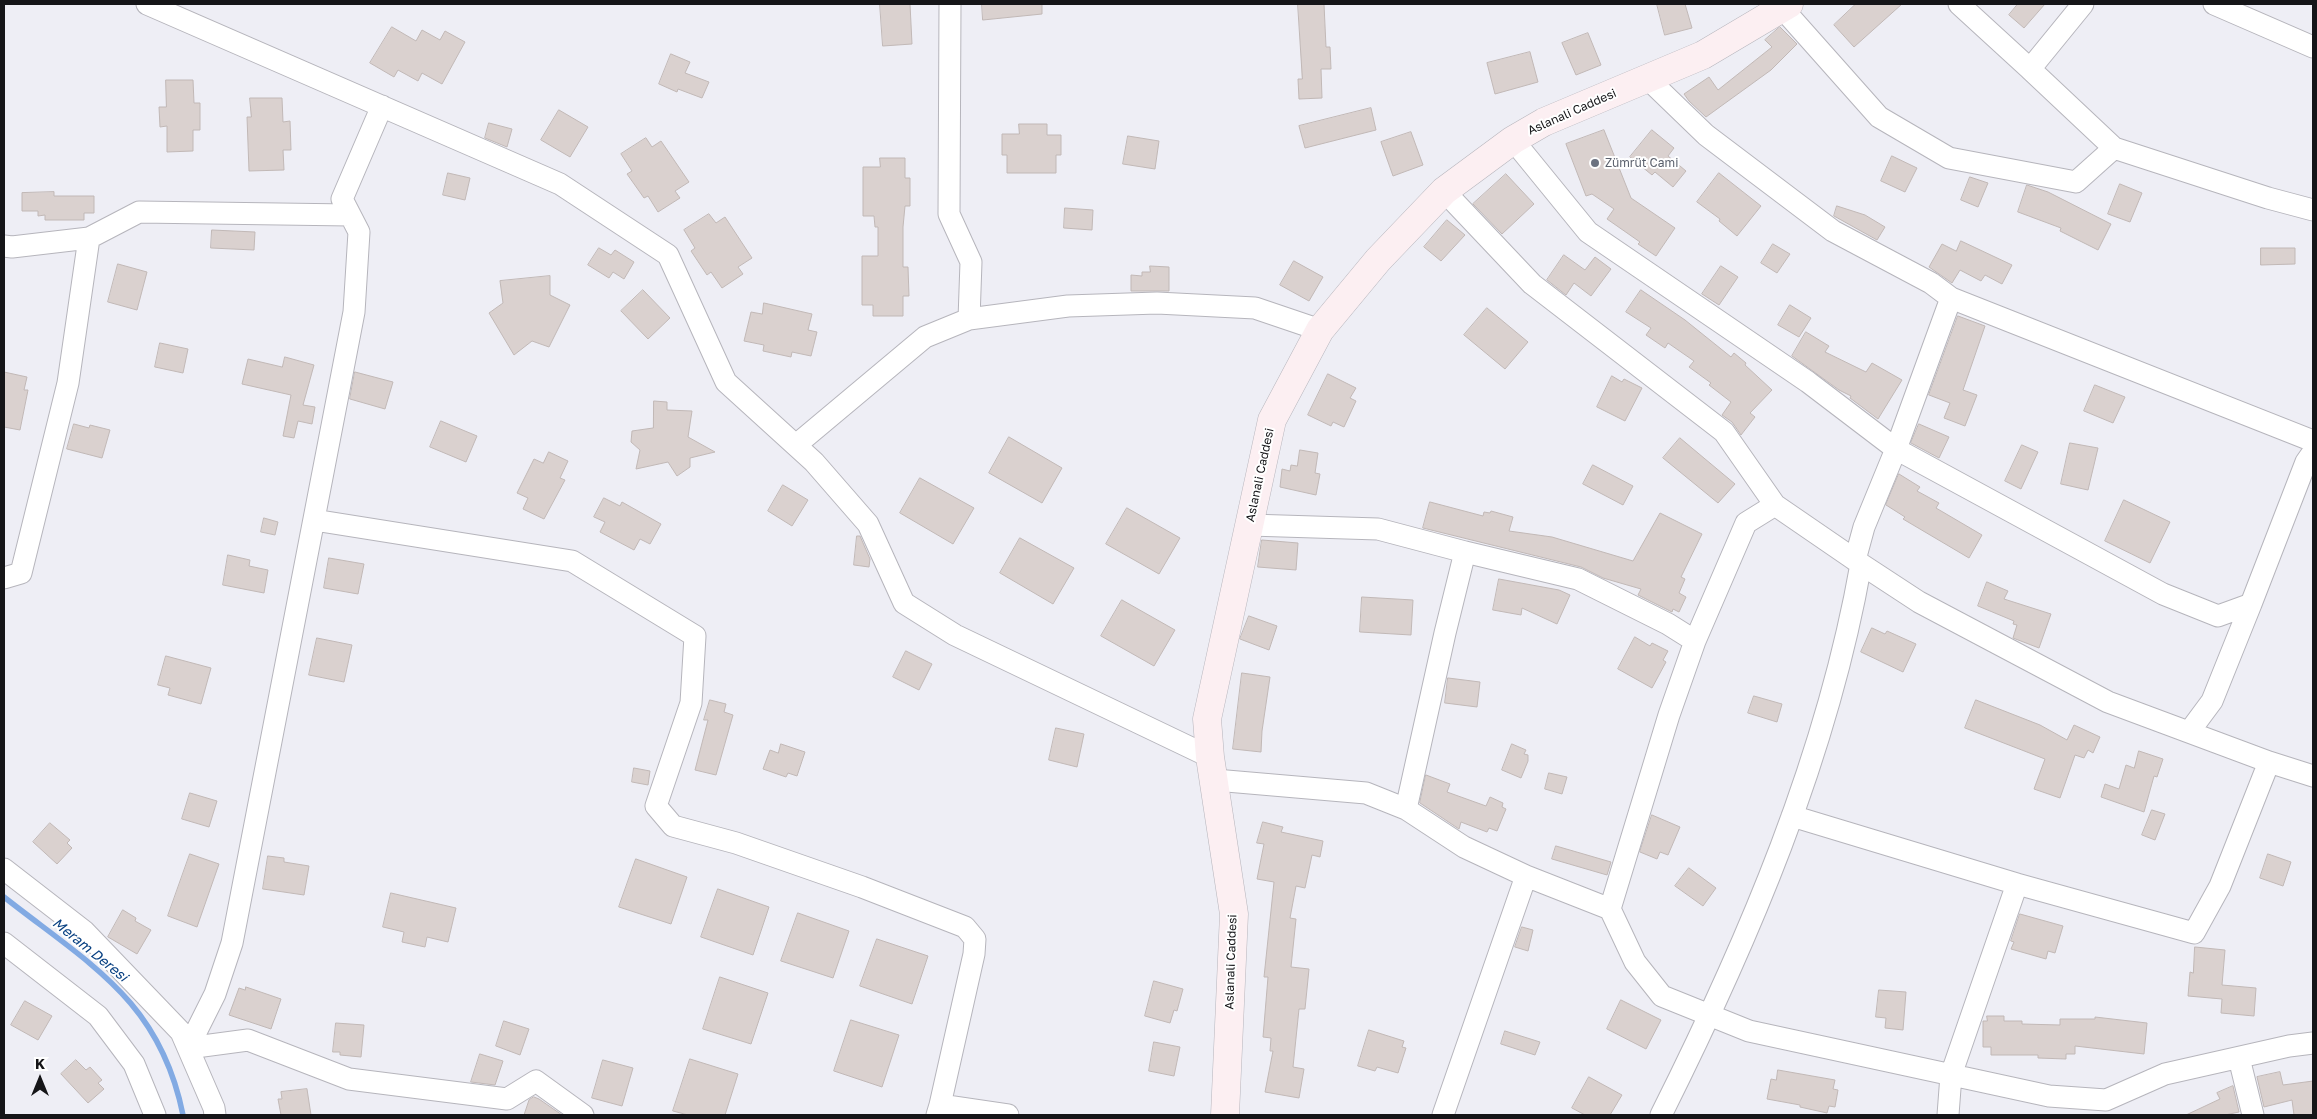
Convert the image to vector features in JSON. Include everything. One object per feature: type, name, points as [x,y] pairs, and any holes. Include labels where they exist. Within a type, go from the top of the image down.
[{"type":"street","points":[[147,4],[560,184],[668,255],[726,382],[814,462],[868,524],[904,603],[955,635],[1212,768],[1366,794],[1406,810],[1464,847],[1526,876],[1610,909]]},
{"type":"street","points":[[950,4],[949,214],[971,262],[969,319]]},
{"type":"street","points":[[1959,4],[2114,148],[2268,198],[2313,210]]},
{"type":"street","points":[[2030,70],[2083,4]]},
{"type":"street","points":[[2214,4],[2313,48]]},
{"type":"street","points":[[1786,6],[1879,117],[1949,158],[2076,182],[2114,148]]},
{"type":"street","name":"Aslanali Caddesi","points":[[1225,1115],[1234,914],[1212,768],[1207,719],[1272,420],[1320,330],[1378,260],[1444,191],[1513,140],[1544,122],[1703,55],[1786,6]]},
{"type":"street","points":[[1648,79],[1706,135],[1833,231],[1931,283],[1951,298],[2313,451],[2306,462],[2212,700],[2189,732]]},
{"type":"street","points":[[188,1048],[216,994],[232,943],[354,312],[358,232],[342,199],[382,106]]},
{"type":"street","points":[[1513,140],[1588,232],[1808,382],[1896,448],[2163,594],[2218,616],[2251,604]]},
{"type":"street","points":[[1444,191],[1532,284],[1724,432],[1775,505],[1858,562],[1919,602],[2108,702],[2269,762],[2313,776]]},
{"type":"street","points":[[4,246],[12,247],[89,238],[139,212],[350,215]]},
{"type":"street","points":[[4,578],[21,573],[52,450],[68,383],[89,238]]},
{"type":"street","points":[[1661,1115],[1711,1016],[1792,816],[1812,760],[1849,624],[1864,527],[1896,448],[1951,298]]},
{"type":"street","points":[[796,446],[925,337],[969,319],[1068,306],[1157,303],[1255,308],[1320,330]]},
{"type":"street","points":[[1775,505],[1746,523],[1695,641],[1669,715],[1610,909],[1635,962],[1662,996],[1749,1031],[1951,1075],[2048,1106],[2106,1100],[2165,1074],[2313,1043]]},
{"type":"street","points":[[314,520],[572,561],[695,636],[691,703],[656,806],[673,826],[736,843],[862,887],[965,928],[975,939],[974,954],[938,1110],[1008,1115]]},
{"type":"street","points":[[1250,524],[1378,529],[1578,580],[1668,624],[1695,641]]},
{"type":"street","points":[[1406,810],[1444,633],[1465,552]]},
{"type":"street","points":[[1792,816],[2017,884],[2194,933],[2220,886],[2269,762]]},
{"type":"street","points":[[4,869],[84,931],[180,1032],[214,1108],[215,1115]]},
{"type":"street","points":[[1443,1115],[1526,876]]},
{"type":"street","points":[[1948,1115],[1951,1075],[2017,884]]},
{"type":"street","points":[[4,944],[98,1016],[134,1064],[155,1115]]},
{"type":"street","points":[[188,1048],[248,1040],[349,1079],[507,1099],[536,1081],[575,1113]]},
{"type":"street","points":[[2239,1058],[2253,1115]]},
{"type":"building","points":[[880,4],[910,4],[912,44],[883,46]]},
{"type":"building","points":[[982,4],[1042,4],[1042,14],[983,20]]},
{"type":"building","points":[[1298,4],[1324,4],[1326,47],[1330,47],[1331,69],[1321,69],[1322,98],[1299,99],[1298,79],[1302,79]]},
{"type":"building","points":[[1657,4],[1685,4],[1692,28],[1665,35]]},
{"type":"building","points":[[1856,4],[1902,4],[1854,47],[1834,25]]},
{"type":"building","points":[[2018,4],[2045,4],[2024,28],[2009,15]]},
{"type":"building","points":[[392,27],[416,41],[422,30],[440,40],[445,31],[465,42],[442,84],[422,73],[418,81],[398,70],[394,77],[370,63]]},
{"type":"building","points":[[1780,27],[1797,44],[1771,70],[1706,117],[1689,101],[1684,94],[1709,77],[1718,90],[1772,47],[1765,40]]},
{"type":"building","points":[[1588,33],[1601,65],[1576,75],[1562,43]]},
{"type":"building","points":[[1530,52],[1538,82],[1495,94],[1487,63]]},
{"type":"building","points":[[671,54],[690,62],[685,73],[709,82],[702,98],[678,89],[677,92],[659,84]]},
{"type":"building","points":[[166,80],[193,80],[194,103],[200,103],[200,130],[193,130],[193,151],[167,152],[167,126],[160,127],[159,107],[166,107]]},
{"type":"building","points":[[250,98],[282,98],[283,122],[290,121],[291,150],[283,150],[284,170],[249,171],[247,117],[251,117]]},
{"type":"building","points":[[1371,108],[1376,130],[1305,148],[1299,126]]},
{"type":"building","points":[[559,110],[588,127],[570,157],[541,140]]},
{"type":"building","points":[[489,123],[512,129],[507,147],[485,138]]},
{"type":"building","points":[[1019,124],[1047,124],[1047,135],[1061,135],[1061,155],[1056,155],[1056,173],[1007,173],[1007,155],[1002,155],[1002,134],[1019,134]]},
{"type":"building","points":[[1604,130],[1631,198],[1675,228],[1656,256],[1638,244],[1640,242],[1607,219],[1614,209],[1592,194],[1586,196],[1566,144]]},
{"type":"building","points":[[1652,130],[1674,148],[1668,156],[1686,171],[1673,187],[1655,172],[1652,175],[1630,157]]},
{"type":"building","points":[[1411,132],[1423,165],[1393,176],[1381,142]]},
{"type":"building","points":[[1128,136],[1159,141],[1155,169],[1123,164]]},
{"type":"building","points":[[646,138],[652,147],[661,141],[689,182],[675,191],[680,198],[658,212],[648,196],[644,198],[627,174],[632,171],[621,154]]},
{"type":"building","points":[[1892,156],[1917,168],[1905,192],[1881,181]]},
{"type":"building","points":[[880,158],[905,158],[905,178],[910,178],[910,206],[905,206],[903,227],[903,267],[908,267],[909,296],[903,296],[903,316],[873,316],[873,305],[862,305],[862,256],[878,256],[878,227],[875,227],[874,216],[863,216],[863,167],[880,167]]},
{"type":"building","points":[[448,173],[470,178],[465,200],[443,195]]},
{"type":"building","points":[[1719,173],[1761,206],[1737,236],[1719,221],[1720,219],[1697,202]]},
{"type":"building","points":[[1506,174],[1534,204],[1502,234],[1473,204]]},
{"type":"building","points":[[1970,177],[1988,183],[1978,207],[1961,200]]},
{"type":"building","points":[[2120,184],[2142,193],[2130,222],[2108,214]]},
{"type":"building","points":[[2027,185],[2048,192],[2111,224],[2098,250],[2060,231],[2061,228],[2018,212]]},
{"type":"building","points":[[54,192],[54,196],[94,196],[94,213],[84,213],[84,220],[45,220],[45,215],[38,216],[38,211],[22,211],[22,193]]},
{"type":"building","points":[[1837,206],[1865,215],[1885,227],[1877,240],[1834,216]]},
{"type":"building","points":[[1065,208],[1093,210],[1092,230],[1064,228]]},
{"type":"building","points":[[709,214],[716,223],[725,217],[752,258],[738,267],[743,274],[722,288],[711,272],[707,275],[691,251],[695,248],[684,230]]},
{"type":"building","points":[[1447,220],[1465,235],[1441,261],[1424,247]]},
{"type":"building","points":[[212,230],[255,232],[254,250],[211,248]]},
{"type":"building","points":[[1961,241],[2012,265],[2002,284],[1985,275],[1981,281],[1960,270],[1952,283],[1929,267],[1942,244],[1956,251]]},
{"type":"building","points":[[1773,244],[1790,254],[1777,273],[1761,263]]},
{"type":"building","points":[[599,248],[611,255],[615,250],[634,262],[624,279],[613,272],[609,278],[588,265]]},
{"type":"building","points":[[2261,248],[2295,248],[2295,264],[2261,265]]},
{"type":"building","points":[[1564,255],[1585,270],[1595,257],[1611,269],[1591,296],[1574,283],[1566,295],[1547,280]]},
{"type":"building","points":[[1294,261],[1323,277],[1309,301],[1280,285]]},
{"type":"building","points":[[118,264],[147,272],[137,310],[108,302]]},
{"type":"building","points":[[1150,266],[1169,267],[1169,291],[1131,291],[1131,275],[1142,276],[1142,272],[1150,272]]},
{"type":"building","points":[[1721,266],[1738,277],[1719,305],[1702,294]]},
{"type":"building","points":[[550,276],[550,295],[570,305],[549,347],[532,341],[514,355],[489,313],[503,303],[500,281]]},
{"type":"building","points":[[643,290],[670,318],[648,339],[621,311]]},
{"type":"building","points":[[1641,290],[1685,320],[1731,357],[1734,353],[1772,390],[1750,413],[1755,417],[1741,435],[1732,422],[1722,415],[1731,402],[1709,385],[1711,383],[1689,367],[1694,361],[1668,343],[1665,348],[1646,335],[1651,328],[1626,312]]},
{"type":"building","points":[[764,303],[812,314],[808,330],[817,332],[811,356],[792,352],[791,357],[763,351],[764,345],[744,341],[751,312],[762,314]]},
{"type":"building","points":[[1790,305],[1811,318],[1799,337],[1778,325]]},
{"type":"building","points":[[1487,308],[1528,342],[1505,369],[1464,335]]},
{"type":"building","points":[[1958,316],[1985,326],[1963,390],[1977,395],[1965,426],[1944,418],[1950,403],[1929,395]]},
{"type":"building","points":[[1806,332],[1829,346],[1825,352],[1866,372],[1872,363],[1902,380],[1878,419],[1850,398],[1851,396],[1839,390],[1792,356]]},
{"type":"building","points":[[160,343],[188,349],[183,373],[155,367]]},
{"type":"building","points":[[285,357],[314,365],[303,405],[315,407],[312,424],[298,421],[294,438],[283,436],[291,395],[242,384],[248,359],[282,367]]},
{"type":"building","points":[[4,372],[27,377],[24,390],[28,390],[20,430],[4,427]]},
{"type":"building","points":[[355,372],[393,382],[385,409],[350,399]]},
{"type":"building","points":[[1328,374],[1356,388],[1350,398],[1356,401],[1344,427],[1333,422],[1331,426],[1308,415]]},
{"type":"building","points":[[1612,376],[1622,382],[1624,379],[1642,388],[1625,421],[1597,407]]},
{"type":"building","points":[[2095,385],[2125,397],[2113,423],[2084,411]]},
{"type":"building","points":[[654,401],[667,402],[667,410],[692,411],[688,437],[715,452],[690,458],[690,467],[677,476],[668,462],[636,469],[640,450],[631,442],[632,431],[653,428]]},
{"type":"building","points":[[441,421],[477,436],[466,462],[430,447]]},
{"type":"building","points":[[74,424],[89,428],[90,425],[110,430],[102,458],[67,449]]},
{"type":"building","points":[[1919,424],[1949,437],[1939,458],[1911,443]]},
{"type":"building","points":[[1009,437],[1062,468],[1042,503],[989,473]]},
{"type":"building","points":[[1680,438],[1735,484],[1718,503],[1663,458]]},
{"type":"building","points":[[2070,443],[2098,448],[2088,490],[2061,484]]},
{"type":"building","points":[[2022,445],[2038,452],[2021,489],[2005,481]]},
{"type":"building","points":[[1300,450],[1318,453],[1315,473],[1320,474],[1316,495],[1280,487],[1282,469],[1290,471],[1291,465],[1297,466]]},
{"type":"building","points":[[549,452],[568,461],[560,478],[565,480],[544,519],[523,509],[528,498],[517,493],[534,459],[543,463]]},
{"type":"building","points":[[1593,465],[1633,486],[1623,505],[1583,484]]},
{"type":"building","points":[[1899,474],[1920,487],[1917,491],[1939,503],[1936,508],[1982,535],[1969,558],[1903,519],[1905,517],[1886,505]]},
{"type":"building","points":[[920,478],[974,508],[953,544],[900,513]]},
{"type":"building","points":[[783,485],[808,500],[792,526],[768,511]]},
{"type":"building","points":[[604,498],[620,506],[622,502],[661,524],[650,544],[640,539],[634,550],[600,532],[605,522],[594,517]]},
{"type":"building","points":[[2124,500],[2170,522],[2150,563],[2105,541]]},
{"type":"building","points":[[1430,502],[1483,516],[1484,512],[1490,513],[1491,511],[1513,517],[1509,531],[1552,537],[1633,561],[1660,513],[1702,534],[1681,577],[1685,579],[1679,593],[1686,597],[1679,612],[1673,609],[1672,612],[1638,595],[1641,589],[1603,578],[1581,567],[1423,528]]},
{"type":"building","points":[[1127,508],[1180,538],[1159,574],[1106,544]]},
{"type":"building","points":[[264,518],[278,522],[275,535],[261,532]]},
{"type":"building","points":[[857,536],[860,536],[870,559],[869,567],[854,565]]},
{"type":"building","points":[[1020,538],[1074,568],[1053,604],[1000,573]]},
{"type":"building","points":[[1262,540],[1298,543],[1296,570],[1258,567]]},
{"type":"building","points":[[228,555],[250,560],[249,566],[268,570],[264,593],[223,585]]},
{"type":"building","points":[[329,558],[364,564],[358,594],[324,588]]},
{"type":"building","points":[[1499,579],[1559,590],[1570,595],[1557,624],[1522,608],[1521,615],[1493,610]]},
{"type":"building","points":[[1987,582],[2008,591],[2004,599],[2051,614],[2039,648],[2013,638],[2017,625],[2013,624],[2014,621],[1978,606]]},
{"type":"building","points":[[1362,597],[1413,600],[1411,635],[1360,632]]},
{"type":"building","points":[[1122,600],[1175,630],[1154,666],[1101,636]]},
{"type":"building","points":[[1249,616],[1277,626],[1269,650],[1240,639]]},
{"type":"building","points":[[1872,628],[1885,634],[1887,631],[1916,644],[1903,672],[1861,652]]},
{"type":"building","points":[[1635,637],[1650,646],[1652,643],[1668,651],[1663,660],[1666,662],[1652,688],[1618,669]]},
{"type":"building","points":[[317,638],[352,645],[344,682],[309,675]]},
{"type":"building","points":[[906,651],[932,664],[919,690],[893,677]]},
{"type":"building","points":[[166,656],[211,668],[201,704],[168,695],[170,688],[158,685]]},
{"type":"building","points":[[1242,673],[1270,677],[1262,731],[1261,752],[1233,749]]},
{"type":"building","points":[[1448,678],[1480,682],[1477,707],[1445,703]]},
{"type":"building","points":[[1754,696],[1782,704],[1777,722],[1748,713]]},
{"type":"building","points":[[710,700],[726,704],[724,712],[733,715],[716,775],[695,770],[708,720],[704,720]]},
{"type":"building","points":[[1976,700],[2040,725],[2067,740],[2074,725],[2100,737],[2093,753],[2088,750],[2084,758],[2075,755],[2060,798],[2034,789],[2045,759],[1965,728]]},
{"type":"building","points":[[1056,728],[1084,734],[1077,767],[1049,760]]},
{"type":"building","points":[[781,744],[805,752],[797,776],[788,773],[786,777],[763,769],[770,750],[778,753]]},
{"type":"building","points":[[1512,744],[1526,750],[1524,754],[1528,755],[1528,761],[1521,778],[1502,770]]},
{"type":"building","points":[[2139,751],[2163,759],[2157,777],[2154,776],[2144,812],[2101,797],[2105,784],[2119,789],[2126,765],[2134,768]]},
{"type":"building","points":[[634,768],[650,771],[648,785],[632,782]]},
{"type":"building","points":[[1549,773],[1567,777],[1562,794],[1545,789]]},
{"type":"building","points":[[1426,775],[1450,784],[1447,792],[1486,806],[1490,797],[1503,803],[1502,807],[1506,809],[1497,831],[1489,828],[1487,832],[1461,822],[1459,829],[1420,803]]},
{"type":"building","points":[[190,793],[217,801],[209,827],[182,819]]},
{"type":"building","points":[[2152,810],[2165,814],[2155,840],[2142,835]]},
{"type":"building","points":[[1652,815],[1680,827],[1668,855],[1660,852],[1657,859],[1640,852]]},
{"type":"building","points":[[1263,822],[1283,827],[1281,832],[1323,841],[1320,857],[1312,855],[1305,888],[1296,886],[1290,918],[1296,919],[1291,967],[1309,969],[1305,1009],[1299,1009],[1293,1067],[1304,1069],[1299,1098],[1265,1092],[1273,1051],[1270,1051],[1271,1038],[1263,1037],[1268,977],[1264,977],[1274,882],[1257,879],[1264,844],[1257,843]]},
{"type":"building","points":[[50,823],[70,840],[67,843],[72,848],[57,864],[33,842]]},
{"type":"building","points":[[1556,846],[1611,862],[1607,875],[1552,859]]},
{"type":"building","points":[[190,854],[219,864],[197,927],[168,916]]},
{"type":"building","points":[[2268,854],[2291,862],[2283,886],[2260,878]]},
{"type":"building","points":[[268,856],[284,858],[284,862],[309,866],[304,895],[263,889]]},
{"type":"building","points":[[636,859],[687,877],[671,924],[619,907]]},
{"type":"building","points":[[1689,868],[1716,888],[1703,906],[1675,886]]},
{"type":"building","points":[[718,889],[769,907],[753,955],[701,937]]},
{"type":"building","points":[[391,893],[456,908],[448,942],[427,937],[425,947],[402,942],[404,932],[383,927]]},
{"type":"building","points":[[123,910],[136,918],[135,921],[151,930],[137,954],[108,937]]},
{"type":"building","points":[[798,913],[849,931],[833,978],[781,961]]},
{"type":"building","points":[[2020,914],[2063,926],[2055,953],[2048,951],[2046,959],[2011,949],[2014,942],[2011,941]]},
{"type":"building","points":[[1522,927],[1533,930],[1528,951],[1515,947]]},
{"type":"building","points":[[877,939],[928,956],[912,1004],[860,986]]},
{"type":"building","points":[[2195,947],[2225,950],[2222,985],[2256,988],[2254,1016],[2221,1013],[2222,999],[2188,996],[2190,972],[2193,973]]},
{"type":"building","points":[[720,977],[768,993],[751,1044],[703,1029]]},
{"type":"building","points":[[1154,981],[1183,989],[1177,1011],[1174,1010],[1170,1023],[1145,1016]]},
{"type":"building","points":[[246,987],[281,999],[271,1029],[229,1015],[239,988],[245,990]]},
{"type":"building","points":[[1879,990],[1906,992],[1903,1030],[1885,1028],[1886,1018],[1876,1017]]},
{"type":"building","points":[[1621,1000],[1661,1020],[1646,1049],[1607,1029]]},
{"type":"building","points":[[25,1001],[52,1016],[38,1040],[11,1025]]},
{"type":"building","points":[[1987,1016],[2004,1016],[2004,1021],[2022,1021],[2022,1024],[2060,1025],[2060,1019],[2095,1019],[2095,1017],[2147,1023],[2144,1054],[2075,1046],[2075,1054],[2066,1054],[2066,1059],[2038,1058],[2038,1055],[1991,1055],[1991,1047],[1983,1047],[1983,1021],[1987,1021]]},
{"type":"building","points":[[851,1020],[899,1035],[882,1087],[834,1071]]},
{"type":"building","points":[[504,1021],[529,1029],[520,1055],[496,1046]]},
{"type":"building","points":[[336,1023],[364,1025],[361,1057],[340,1055],[340,1052],[333,1052]]},
{"type":"building","points":[[1369,1030],[1404,1041],[1402,1047],[1406,1048],[1398,1073],[1377,1067],[1375,1071],[1358,1066]]},
{"type":"building","points":[[1505,1031],[1540,1042],[1535,1055],[1501,1044]]},
{"type":"building","points":[[1154,1042],[1180,1047],[1174,1076],[1149,1071]]},
{"type":"building","points":[[480,1054],[503,1061],[495,1085],[471,1082]]},
{"type":"building","points":[[690,1059],[738,1074],[725,1115],[688,1115],[673,1111]]},
{"type":"building","points":[[76,1060],[86,1070],[90,1067],[102,1080],[98,1083],[104,1089],[88,1103],[61,1074]]},
{"type":"building","points":[[603,1060],[633,1068],[622,1106],[592,1098]]},
{"type":"building","points":[[1778,1070],[1835,1080],[1833,1089],[1838,1090],[1835,1107],[1829,1106],[1827,1113],[1800,1107],[1800,1105],[1767,1099],[1771,1079],[1776,1080]]},
{"type":"building","points":[[2280,1072],[2283,1085],[2313,1081],[2313,1115],[2294,1115],[2292,1100],[2264,1107],[2257,1077]]},
{"type":"building","points":[[1589,1077],[1622,1095],[1610,1115],[1585,1115],[1572,1108]]},
{"type":"building","points":[[2233,1086],[2239,1112],[2225,1115],[2186,1115],[2220,1099],[2217,1093]]},
{"type":"building","points":[[307,1089],[311,1115],[281,1115],[278,1099],[282,1099],[281,1092]]},
{"type":"building","points":[[534,1097],[562,1115],[524,1115],[529,1100]]},
{"type":"waterway","name":"Meram Deresi","points":[[4,897],[92,965],[117,988],[139,1013],[157,1042],[172,1075],[183,1115]]},
{"type":"place","name":"Zümrüt Cami","points":[[1595,163]]}]
